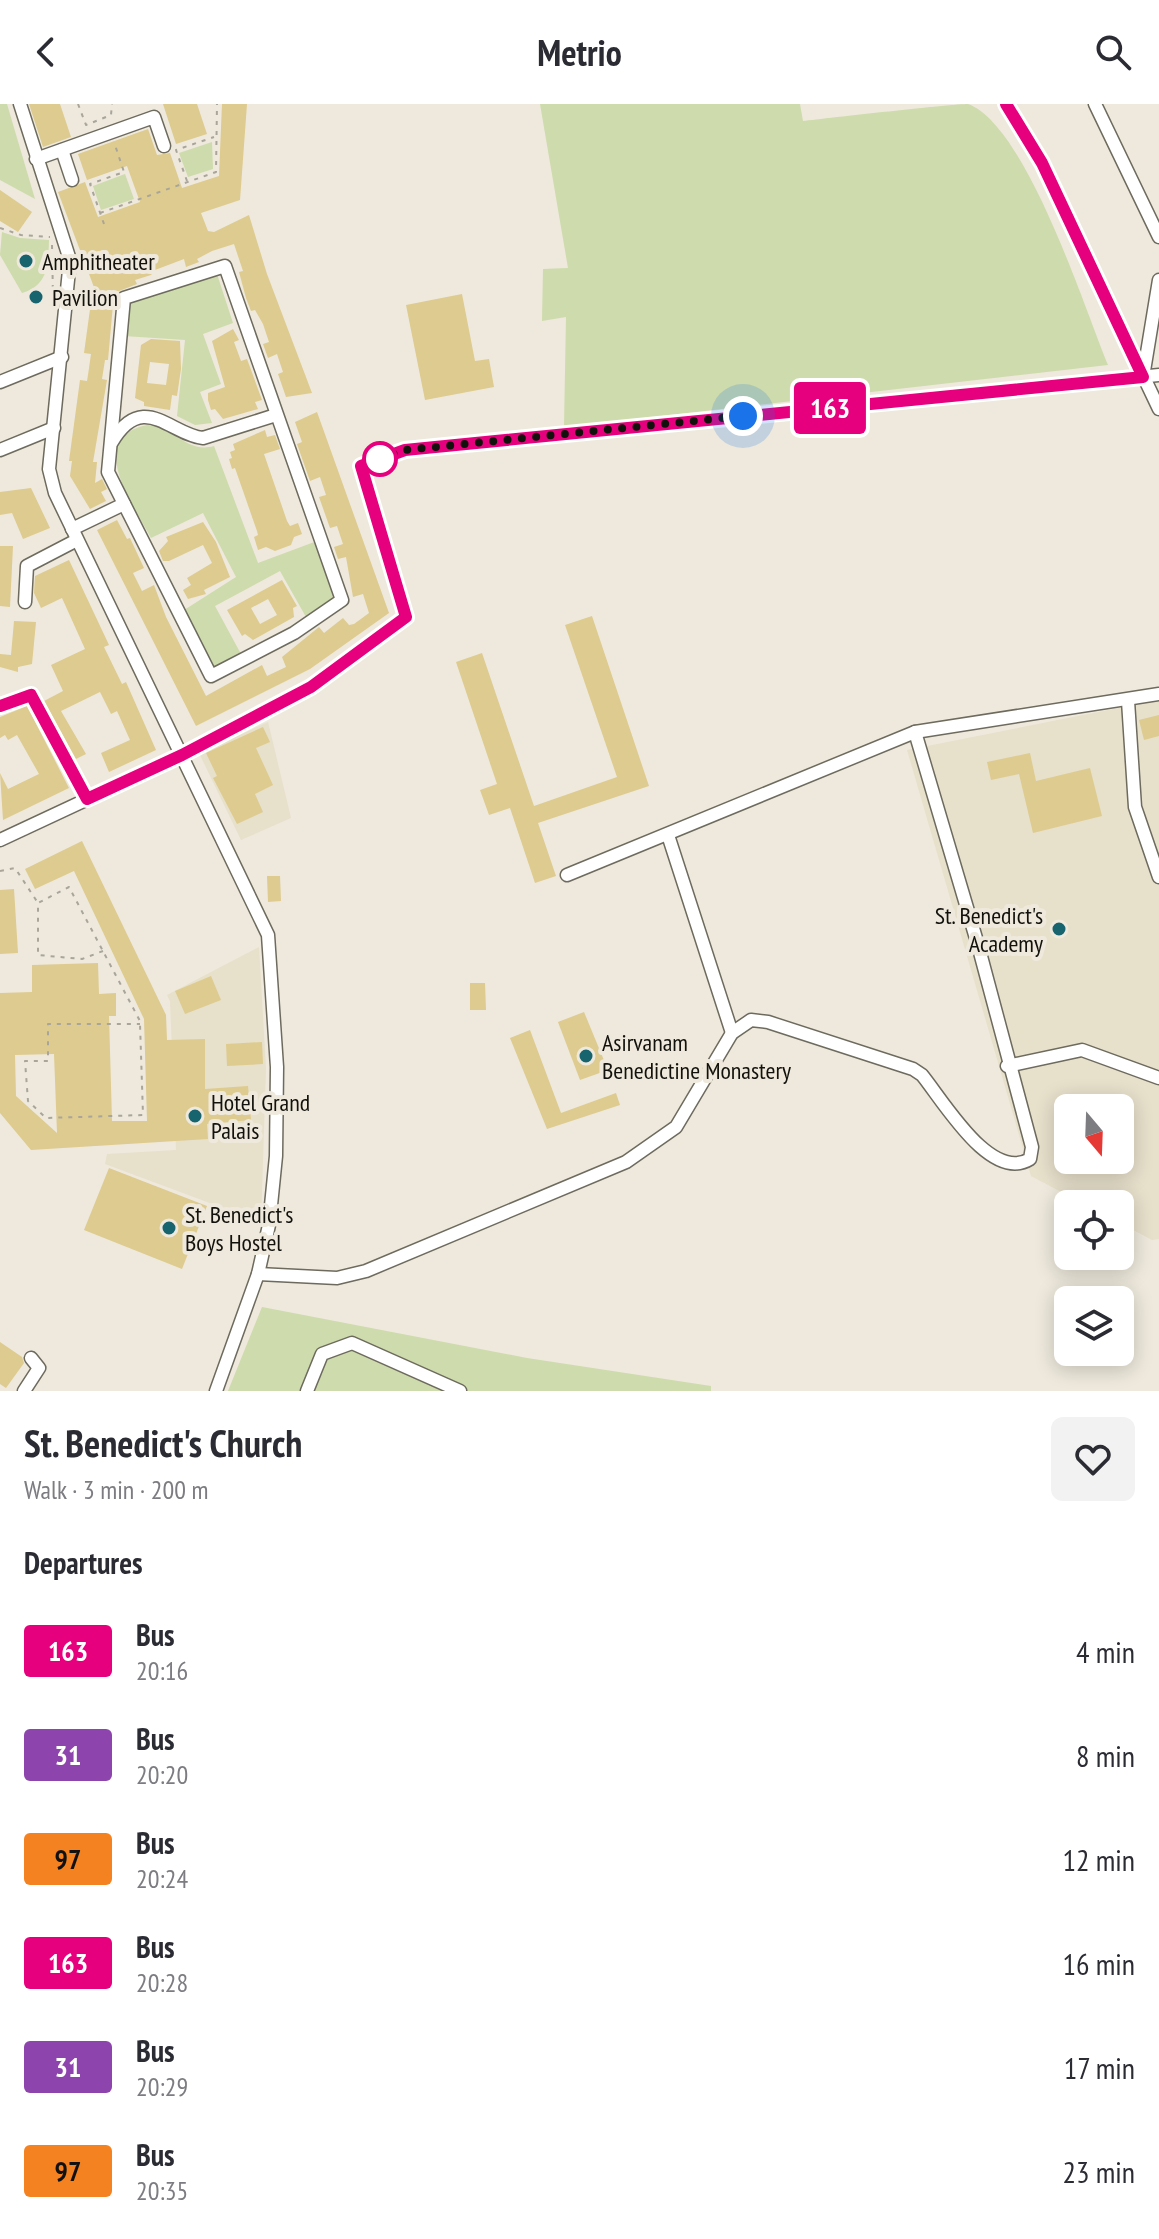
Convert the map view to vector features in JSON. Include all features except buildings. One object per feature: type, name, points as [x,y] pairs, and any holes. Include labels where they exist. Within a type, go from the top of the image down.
[{"type":"street","points":[[20,104],[70,260],[68,311],[49,469],[55,493],[268,935],[277,1067],[276,1156],[269,1225],[258,1274],[216,1391]]},
{"type":"street","points":[[1006,104],[1042,163],[1159,409]]},
{"type":"street","points":[[1095,104],[1159,237]]},
{"type":"street","points":[[36,159],[154,117],[164,146]]},
{"type":"street","points":[[62,150],[72,180]]},
{"type":"street","points":[[225,266],[342,600],[294,633],[211,676],[108,472],[110,445],[124,298],[225,266]]},
{"type":"street","points":[[1143,377],[1159,280]]},
{"type":"street","points":[[0,364],[3,381],[62,357]]},
{"type":"street","points":[[0,840],[182,755],[311,687],[406,617],[361,466],[405,450],[1159,375]]},
{"type":"street","points":[[110,445],[119,431],[139,419],[166,420],[191,435],[203,438],[276,415]]},
{"type":"street","points":[[0,450],[54,428]]},
{"type":"street","points":[[25,602],[27,566],[124,504]]},
{"type":"street","points":[[567,875],[915,732],[1159,694]]},
{"type":"street","points":[[0,706],[31,695],[87,799]]},
{"type":"street","points":[[1128,701],[1135,807],[1159,877]]},
{"type":"street","points":[[258,1274],[337,1278],[366,1271],[620,1166],[676,1127],[732,1033],[751,1020],[768,1022],[900,1063],[922,1075],[984,1152],[1000,1163],[1030,1159],[1032,1147],[1007,1066],[978,945],[915,732]]},
{"type":"street","points":[[668,835],[732,1033]]},
{"type":"street","points":[[1007,1066],[1082,1050],[1158,1078]]},
{"type":"street","points":[[307,1391],[322,1354],[352,1343],[460,1391]]},
{"type":"street","points":[[24,1391],[39,1368],[31,1358]]},
{"type":"path","points":[[78,104],[86,125],[111,115],[112,104]]},
{"type":"path","points":[[100,213],[216,172],[217,104]]},
{"type":"path","points":[[104,224],[90,184],[124,172],[110,133]]},
{"type":"path","points":[[187,182],[176,150],[215,137]]},
{"type":"path","points":[[0,228],[21,235],[52,237],[52,297],[68,311]]},
{"type":"path","points":[[0,871],[15,868],[38,903],[38,955],[82,959],[103,951]]},
{"type":"path","points":[[38,903],[69,887],[140,1024],[143,1115],[46,1118],[28,1101],[25,1061],[48,1061],[48,1024],[140,1024]]},
{"type":"shaded area","name":"St. Benedict's Academy","points":[[1159,700],[1159,1239],[1152,1240],[1134,1230],[1134,1190],[1058,1190],[1031,1176],[907,750]]},
{"type":"shaded area","points":[[268,722],[291,818],[241,840],[199,753]]},
{"type":"shaded area","points":[[259,947],[266,1068],[261,1222],[105,1164],[107,1154],[176,1150],[170,1001],[167,995]]},
{"type":"green space","points":[[0,104],[7,104],[35,199],[0,180]]},
{"type":"green space","points":[[540,104],[800,104],[803,121],[968,104],[990,119],[1011,145],[1031,181],[1051,221],[1108,365],[564,427],[566,317],[542,321],[543,269],[568,268]]},
{"type":"green space","points":[[212,142],[213,169],[188,177],[179,153]]},
{"type":"green space","points":[[125,174],[134,199],[101,210],[93,186]]},
{"type":"green space","name":"Amphitheater","points":[[2,232],[20,238],[49,240],[42,279],[22,293],[0,255]]},
{"type":"green space","points":[[217,274],[233,323],[203,334],[221,384],[200,392],[212,423],[195,425],[177,416],[185,340],[124,336],[127,303]]},
{"type":"green space","points":[[147,425],[165,429],[195,446],[214,446],[258,563],[317,541],[337,597],[306,617],[280,571],[215,606],[241,654],[213,670],[181,612],[236,577],[203,513],[151,538],[126,492],[116,458],[119,444],[128,432]]},
{"type":"green space","points":[[262,1307],[527,1358],[711,1386],[711,1391],[228,1391]]},
{"type":"bus line","name":"163","points":[[0,706],[31,695],[87,799],[182,755],[311,687],[406,617],[361,466],[405,450],[1143,377],[1042,163],[1006,104]]},
{"type":"place","name":"Amphitheater","points":[[26,261]]},
{"type":"place","name":"Pavilion","points":[[36,297]]},
{"type":"place","name":"St. Benedict's Academy","points":[[1059,929]]},
{"type":"place","name":"Asirvanam Benedictine Monastery","points":[[586,1056]]},
{"type":"place","name":"Hotel Grand Palais","points":[[195,1116]]},
{"type":"place","name":"St. Benedict's Boys Hostel","points":[[169,1228]]},
{"type":"route","points":[[380,459],[405,450],[743,416]]}]
